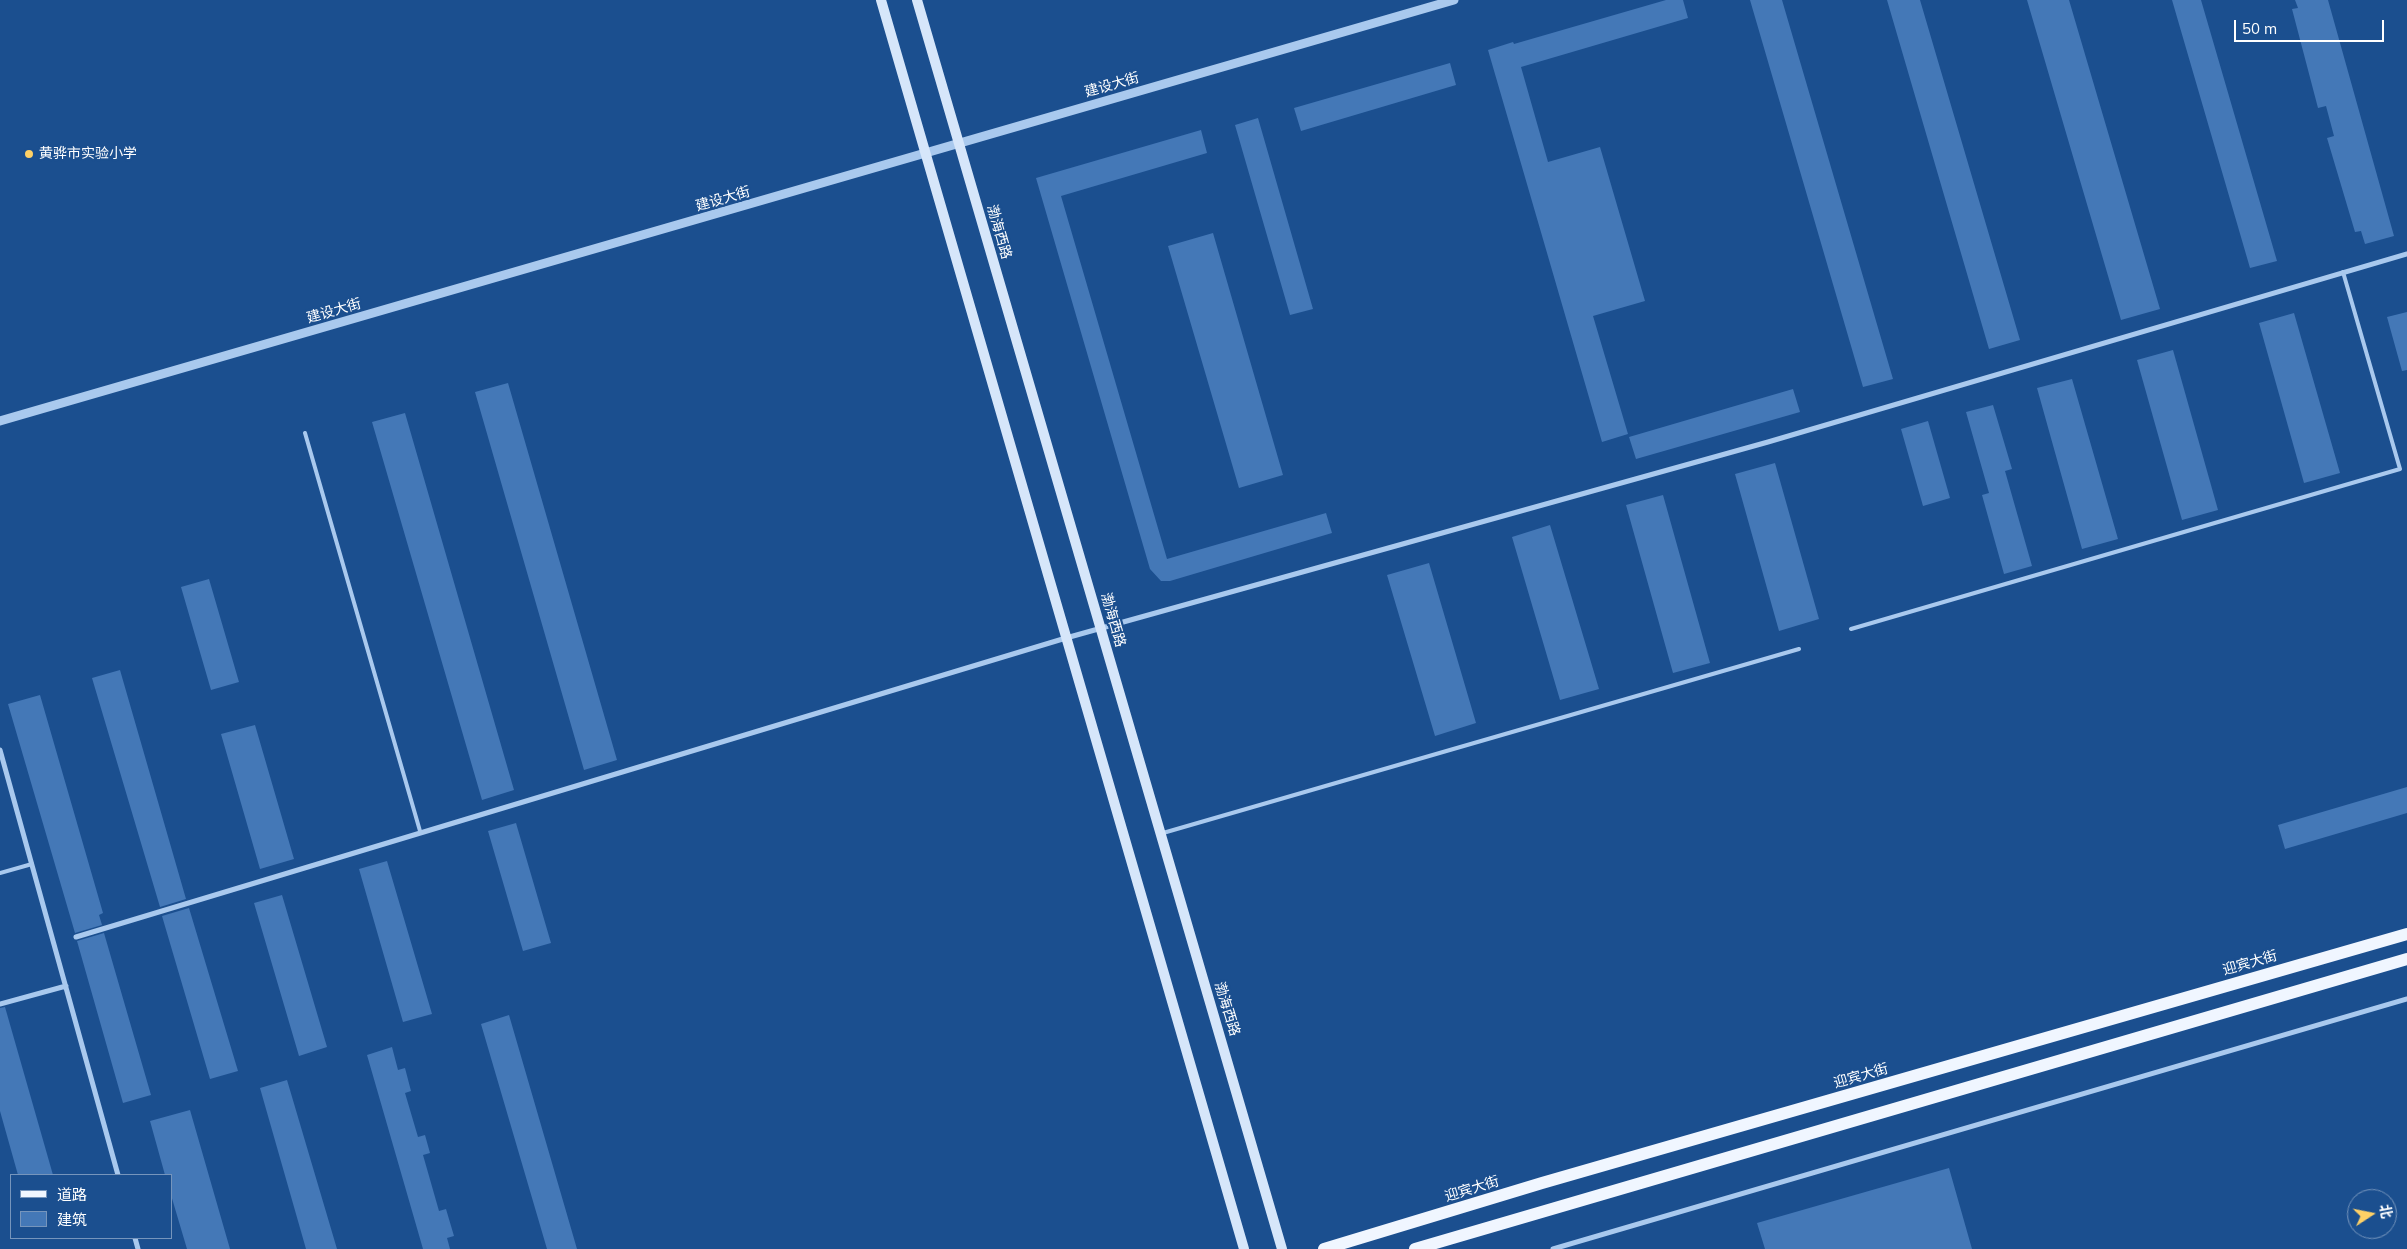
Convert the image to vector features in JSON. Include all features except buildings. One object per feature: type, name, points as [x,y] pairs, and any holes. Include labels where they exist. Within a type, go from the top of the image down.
[{"type":"main road","points":[[881,0],[1244,1249]]},
{"type":"main road","name":"渤海西路","points":[[917,0],[1282,1249]]},
{"type":"main road","name":"迎宾大街","points":[[1324,1249],[1542,1183],[2407,934]]},
{"type":"main road","points":[[1416,1249],[2407,959]]},
{"type":"street","name":"建设大街","points":[[0,421],[1454,0]]},
{"type":"street","points":[[76,936],[1066,638],[1768,442],[2407,254]]},
{"type":"street","points":[[0,750],[118,1174]]},
{"type":"street","points":[[0,1004],[66,986]]},
{"type":"street","points":[[1554,1249],[2407,999]]},
{"type":"lane","points":[[1851,629],[2400,469],[2343,272]]},
{"type":"lane","points":[[306,432],[420,831]]},
{"type":"lane","points":[[1161,834],[1799,649]]},
{"type":"lane","points":[[0,873],[32,864]]},
{"type":"place","name":"黄骅市实验小学","points":[[29,154]]}]
